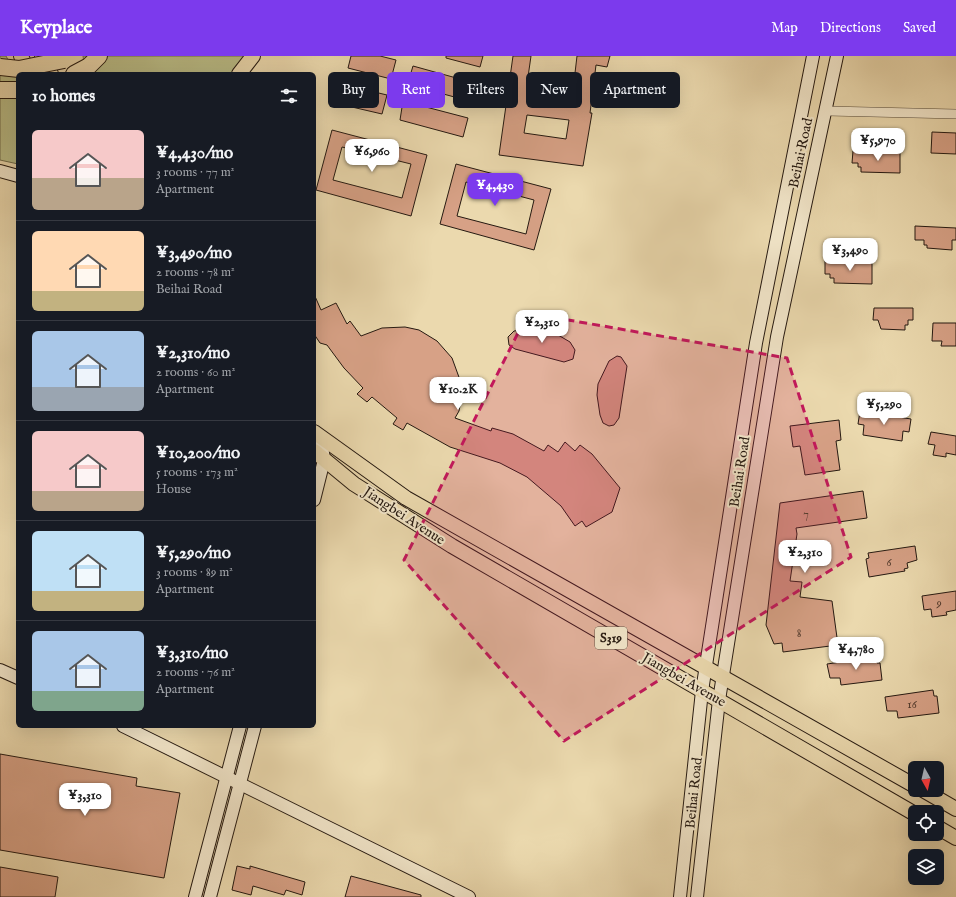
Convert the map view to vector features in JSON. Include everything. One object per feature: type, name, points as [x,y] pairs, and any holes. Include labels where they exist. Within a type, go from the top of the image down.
[{"type":"highway","points":[[0,67],[19,69],[33,67],[73,56]]},
{"type":"highway","points":[[78,72],[89,66],[99,56]]},
{"type":"highway","points":[[0,90],[16,90]]},
{"type":"main road","points":[[21,56],[28,72]]},
{"type":"main road","points":[[42,56],[50,72]]},
{"type":"main road","points":[[241,72],[254,56]]},
{"type":"main road","name":"Jiangbei Avenue","points":[[316,439],[406,498],[908,782]]},
{"type":"main road","name":"Jiangbei Avenue","points":[[319,456],[354,484],[452,546],[908,810]]},
{"type":"main road","points":[[935,797],[956,809]]},
{"type":"main road","points":[[944,831],[956,838]]},
{"type":"street","name":"Beihai Road","points":[[680,897],[702,691],[756,343],[812,56]]},
{"type":"street","name":"Beihai Road","points":[[697,897],[722,677],[776,337],[837,56]]},
{"type":"street","points":[[828,111],[956,114]]},
{"type":"street","points":[[0,171],[16,175]]},
{"type":"street","points":[[316,439],[319,456],[316,482]]},
{"type":"street","points":[[0,670],[16,677]]},
{"type":"street","points":[[127,728],[469,897]]},
{"type":"street","points":[[195,897],[239,728]]},
{"type":"street","points":[[210,897],[254,728]]},
{"type":"highlighted area","points":[[528,313],[787,358],[851,557],[564,741],[404,560]]},
{"type":"green space","points":[[0,56],[6,56],[16,75],[16,164],[0,160]]},
{"type":"green space","points":[[83,56],[247,56],[235,72],[86,72]]},
{"type":"building","points":[[351,56],[380,56],[396,60],[393,72],[387,72],[387,78],[379,76],[379,72],[364,72],[348,68]]},
{"type":"building","points":[[446,56],[483,56],[480,67],[446,58]]},
{"type":"building","points":[[513,56],[531,56],[529,72],[526,72],[526,108],[582,108],[582,72],[575,72],[577,56],[610,56],[607,67],[596,65],[595,72],[590,72],[590,113],[592,113],[583,166],[499,155],[506,108],[518,108],[518,72],[511,72]],"holes":[[[527,115],[569,120],[566,139],[524,133]]]},
{"type":"building","points":[[413,66],[435,72],[411,72]]},
{"type":"building","points":[[445,75],[453,77],[453,97],[445,94]]},
{"type":"building","points":[[379,93],[387,95],[382,114],[356,108],[379,108]]},
{"type":"building","points":[[402,108],[430,108],[468,118],[463,137],[400,120]]},
{"type":"building","points":[[332,130],[427,155],[411,216],[316,190]],"holes":[[[342,147],[411,164],[402,198],[333,180]]]},
{"type":"building","points":[[932,132],[956,133],[956,154],[931,153]]},
{"type":"building","points":[[853,151],[900,152],[900,173],[861,172],[861,167],[858,167],[858,163],[852,163]]},
{"type":"building","points":[[456,164],[551,189],[534,250],[440,224]],"holes":[[[466,182],[534,200],[526,234],[457,216]]]},
{"type":"building","points":[[915,226],[956,228],[956,240],[952,240],[952,250],[927,248],[927,245],[924,245],[924,240],[915,240]]},
{"type":"building","points":[[825,261],[872,262],[872,284],[834,283],[834,278],[830,278],[830,274],[825,274]]},
{"type":"building","points":[[316,299],[321,310],[336,303],[347,324],[350,321],[361,336],[382,328],[405,327],[419,330],[437,341],[452,358],[460,380],[461,400],[459,411],[455,418],[491,431],[492,428],[513,434],[544,451],[548,445],[558,452],[565,442],[575,451],[580,445],[592,454],[620,488],[612,512],[586,527],[582,521],[575,526],[561,506],[527,477],[500,463],[450,447],[407,423],[403,430],[393,424],[397,418],[372,397],[367,402],[357,394],[363,388],[344,368],[327,345],[320,343],[316,337]]},
{"type":"building","points":[[874,308],[913,308],[913,320],[908,320],[908,325],[905,325],[905,330],[881,329],[878,320],[873,320]]},
{"type":"building","points":[[933,323],[956,323],[956,346],[941,346],[942,341],[932,341]]},
{"type":"building","points":[[536,328],[553,332],[570,342],[575,350],[573,359],[564,362],[515,349],[509,345],[508,337],[514,331]]},
{"type":"building","points":[[617,356],[621,357],[627,366],[619,418],[614,425],[609,426],[603,423],[600,415],[597,395],[598,384],[609,361]]},
{"type":"building","points":[[860,411],[911,419],[909,432],[903,431],[902,441],[863,435],[864,425],[858,424]]},
{"type":"building","points":[[839,420],[841,440],[836,441],[840,470],[805,475],[800,446],[793,447],[790,426]]},
{"type":"building","points":[[931,432],[956,436],[956,455],[946,453],[946,457],[933,455],[935,445],[928,444]]},
{"type":"building","points":[[863,491],[867,518],[796,528],[797,534],[790,581],[802,582],[800,597],[832,601],[838,645],[783,652],[782,643],[774,644],[766,625],[780,503]]},
{"type":"building","points":[[915,546],[917,560],[907,563],[908,568],[904,569],[905,571],[869,577],[866,559],[869,558],[868,553]]},
{"type":"building","points":[[956,591],[956,610],[946,612],[947,615],[932,617],[931,609],[924,610],[922,596]]},
{"type":"building","points":[[876,657],[877,663],[880,663],[882,680],[841,685],[840,678],[830,678],[827,664]]},
{"type":"building","points":[[933,690],[934,696],[937,696],[939,713],[898,718],[897,711],[887,711],[885,697]]},
{"type":"building","points":[[0,754],[137,778],[136,786],[180,793],[164,878],[0,850]]},
{"type":"building","points":[[237,866],[250,869],[250,866],[305,882],[302,895],[286,890],[284,895],[253,886],[251,895],[232,890]]},
{"type":"building","points":[[0,867],[58,877],[55,897],[0,897]]},
{"type":"building","points":[[351,876],[421,895],[421,897],[345,897]]}]
